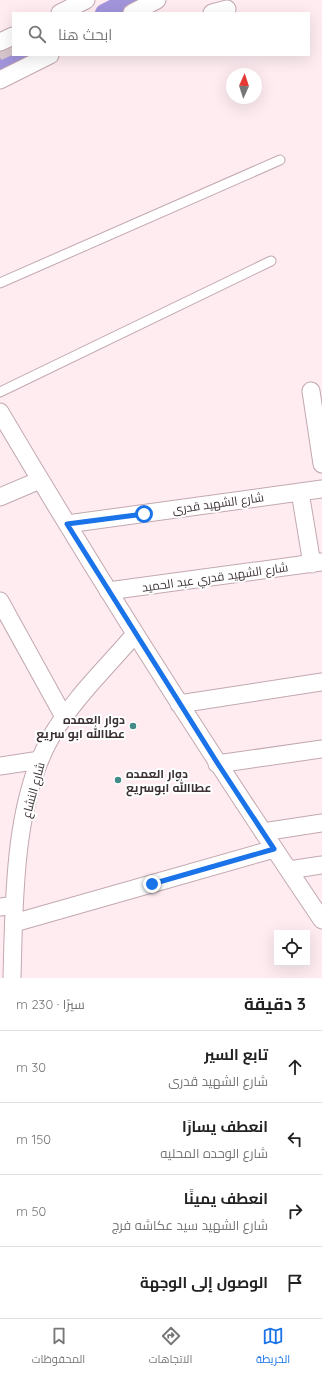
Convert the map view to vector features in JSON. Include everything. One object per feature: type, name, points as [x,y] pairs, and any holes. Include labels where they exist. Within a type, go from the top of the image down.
[{"type":"street","points":[[62,12],[86,0]]},
{"type":"street","points":[[134,12],[157,0]]},
{"type":"street","points":[[0,42],[12,36]]},
{"type":"street","points":[[0,80],[48,56]]},
{"type":"street","points":[[311,391],[322,464]]},
{"type":"street","points":[[0,412],[108,591],[179,704],[322,920]]},
{"type":"street","points":[[0,497],[40,480]]},
{"type":"street","name":"شارع الشهيد قدرى","points":[[67,524],[322,489]]},
{"type":"street","points":[[300,492],[317,563]]},
{"type":"street","name":"شارع الشهيد قدري عبد الحميد","points":[[108,591],[317,563]]},
{"type":"street","points":[[0,601],[64,717]]},
{"type":"street","name":"شارع النشاع","points":[[12,978],[14,923],[7,906],[16,874],[21,835],[29,797],[40,760],[64,717],[135,634]]},
{"type":"street","points":[[179,704],[322,682]]},
{"type":"street","points":[[218,764],[322,749]]},
{"type":"street","points":[[0,766],[40,760]]},
{"type":"street","points":[[263,832],[322,823]]},
{"type":"street","points":[[14,923],[274,849]]},
{"type":"street","points":[[289,870],[322,865]]},
{"type":"lane","points":[[0,283],[280,160]]},
{"type":"lane","points":[[0,392],[271,261]]},
{"type":"waterway","points":[[106,12],[129,0]]},
{"type":"waterway","points":[[0,66],[19,56]]},
{"type":"tunnel","points":[[2,41],[16,72]]},
{"type":"place","name":"دوار العمده عطاالله ابو سريع","points":[[133,726]]},
{"type":"place","name":"دوار العمده عطاالله ابوسريع","points":[[118,780]]},
{"type":"route","points":[[144,514],[67,524],[218,764],[274,849],[152,884]]}]
